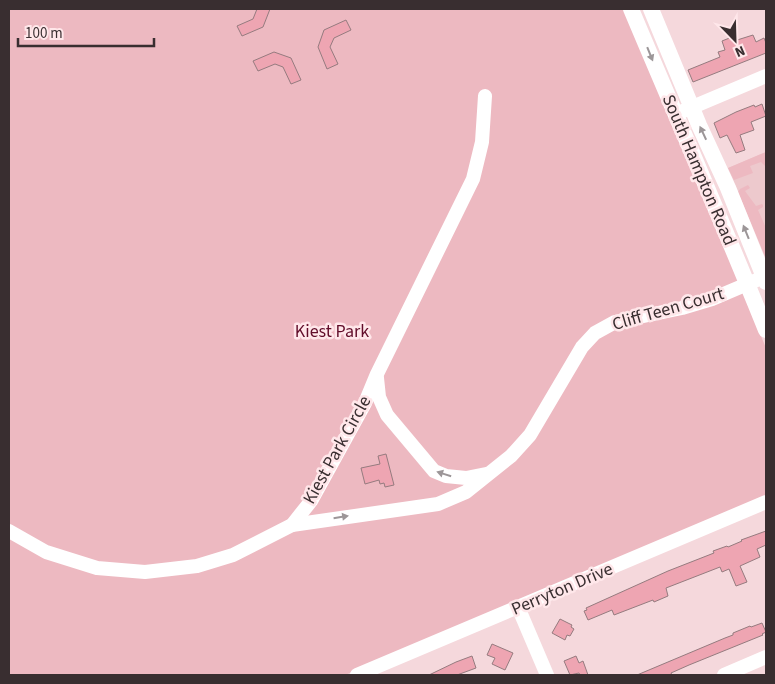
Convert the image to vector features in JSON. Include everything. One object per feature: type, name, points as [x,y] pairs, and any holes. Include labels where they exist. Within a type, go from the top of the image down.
[{"type":"main road","name":"South Hampton Road","points":[[632,9],[766,330]]},
{"type":"main road","name":"South Hampton Road","points":[[651,9],[692,108],[728,186],[765,279]]},
{"type":"street","points":[[675,114],[766,76]]},
{"type":"street","name":"Kiest Park Circle","points":[[9,532],[46,552],[97,568],[145,572],[197,566],[233,555],[292,525],[311,501],[364,403],[473,179],[482,142],[484,96]]},
{"type":"street","name":"Cliff Teen Court","points":[[292,525],[438,504],[466,492],[511,456],[530,435],[582,347],[594,333],[615,322],[682,308],[765,279]]},
{"type":"street","name":"Cliff Teen Court","points":[[377,374],[379,397],[387,415],[434,471],[446,476],[466,478],[482,476],[491,472]]},
{"type":"street","name":"Perryton Drive","points":[[357,675],[766,502]]},
{"type":"street","points":[[518,607],[547,675]]},
{"type":"street","points":[[724,675],[766,657]]},
{"type":"shaded area","points":[[766,152],[766,255],[728,168]]},
{"type":"green space","name":"Kiest Park","points":[[9,9],[625,9],[766,348],[766,497],[345,675],[9,675]]},
{"type":"green space","points":[[766,152],[766,167],[761,162],[750,166],[753,173],[734,180],[728,168]]},
{"type":"green space","points":[[748,185],[750,188],[745,191],[756,206],[763,205],[758,210],[766,228],[766,259],[738,192]]},
{"type":"building","points":[[257,9],[270,9],[263,27],[242,36],[237,26],[253,19]]},
{"type":"building","points":[[346,20],[351,30],[334,38],[330,47],[338,64],[327,69],[318,47],[324,30]]},
{"type":"building","points":[[753,35],[756,42],[764,38],[766,53],[693,82],[688,70],[720,57],[718,52],[725,50],[722,41],[732,37],[734,41]]},
{"type":"building","points":[[274,52],[291,58],[301,80],[291,84],[283,67],[275,64],[258,71],[253,61]]},
{"type":"building","points":[[762,104],[766,116],[751,122],[754,130],[740,135],[745,150],[736,153],[727,135],[720,138],[714,123],[736,112]]},
{"type":"building","points":[[386,454],[394,485],[385,487],[384,483],[380,484],[379,480],[365,484],[361,468],[380,464],[378,456]]},
{"type":"building","points":[[766,531],[766,545],[757,549],[760,557],[740,566],[747,582],[736,586],[729,569],[722,572],[720,567],[666,588],[668,596],[654,602],[653,600],[614,615],[612,610],[588,620],[584,611],[587,610],[586,608],[668,571],[714,553],[713,551],[728,547]]},
{"type":"building","points":[[560,619],[572,625],[571,627],[574,629],[570,636],[567,635],[565,640],[552,633]]},
{"type":"building","points":[[762,623],[766,632],[763,635],[689,665],[671,673],[672,675],[637,675],[733,635],[733,633]]},
{"type":"building","points":[[492,644],[513,653],[505,670],[492,664],[495,658],[487,655]]},
{"type":"building","points":[[472,656],[476,668],[457,675],[429,675],[456,662]]},
{"type":"building","points":[[576,656],[579,663],[583,661],[588,675],[580,675],[579,673],[570,675],[564,661]]}]
